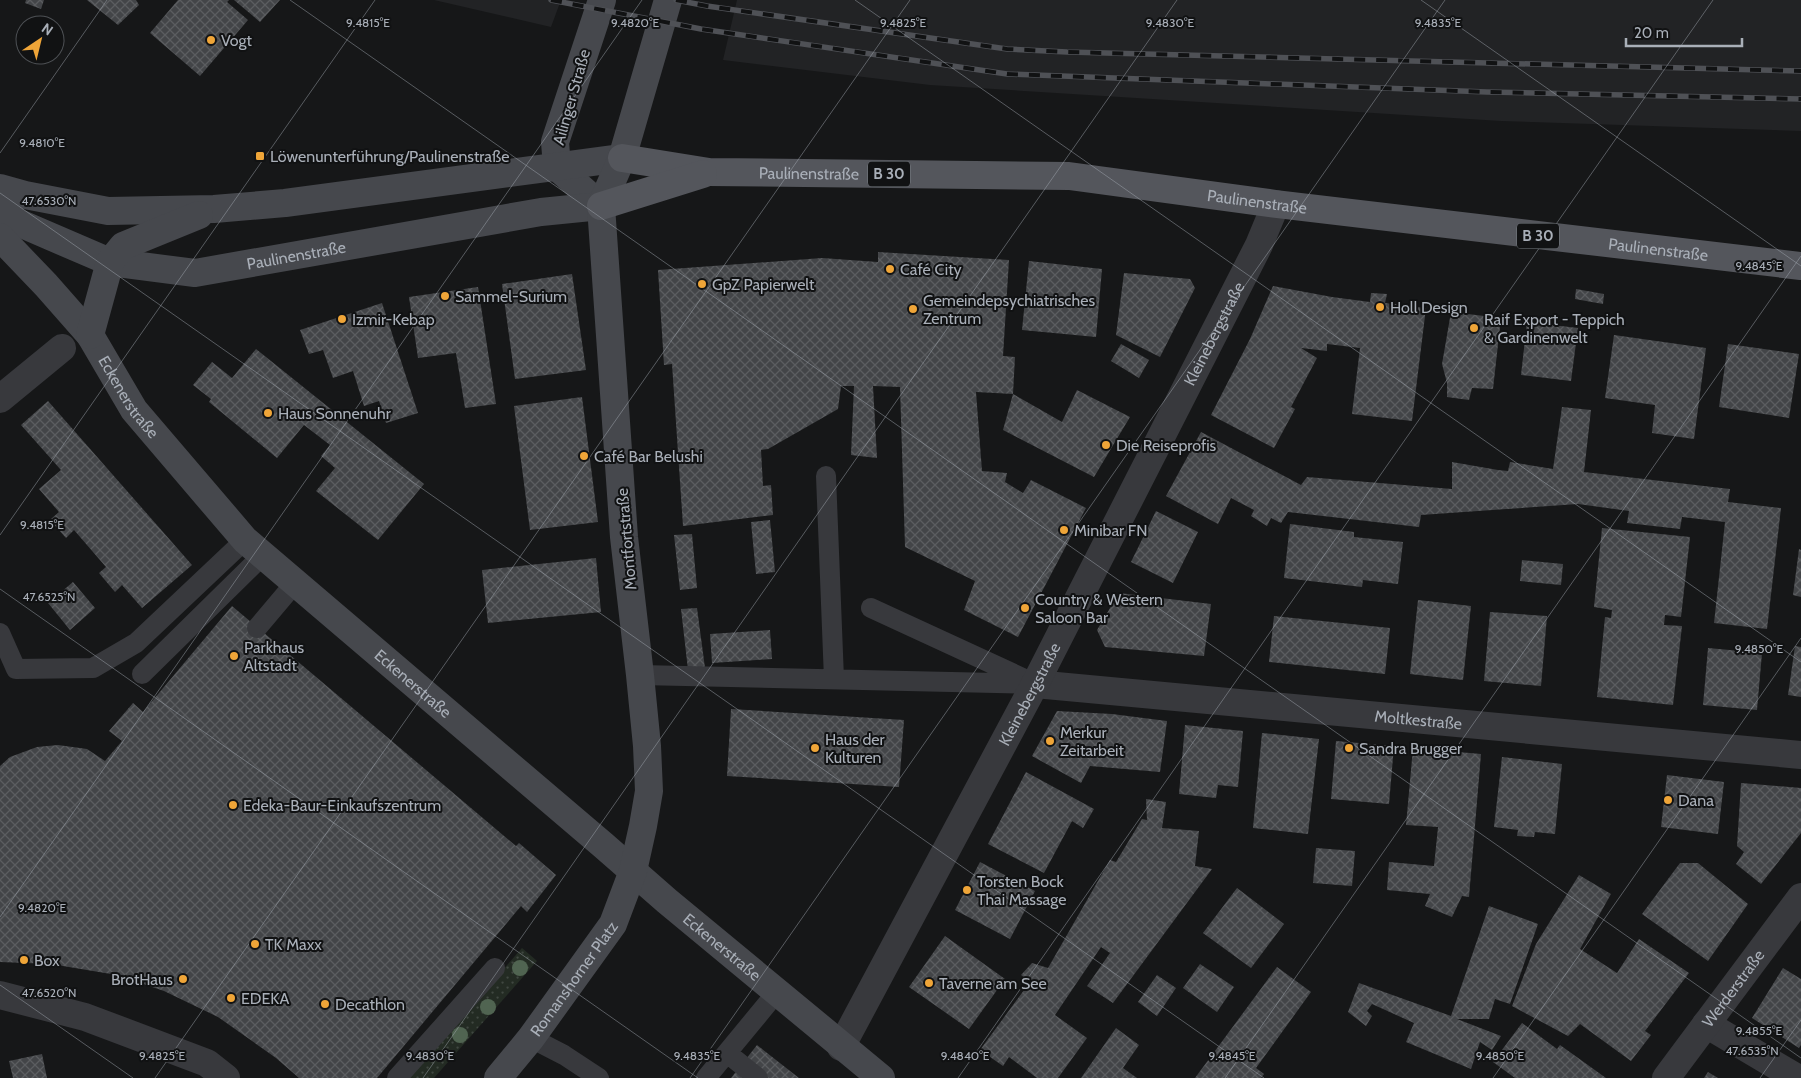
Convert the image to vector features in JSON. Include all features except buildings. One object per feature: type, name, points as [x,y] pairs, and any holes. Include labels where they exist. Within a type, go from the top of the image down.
[{"type":"main road","name":"Ailinger Straße","points":[[556,167],[555,142],[602,0]]},
{"type":"main road","points":[[556,167],[601,206],[622,158],[668,0]]},
{"type":"main road","name":"Paulinenstraße","points":[[0,188],[25,196],[108,211],[214,209],[285,203],[622,158],[709,172],[1069,176],[1276,204],[1801,266]]},
{"type":"main road","name":"Paulinenstraße","points":[[0,211],[17,222],[110,262],[195,273],[541,212],[601,206],[709,172]]},
{"type":"main road","name":"Montfortstraße","points":[[601,206],[624,537],[640,675],[649,791],[633,871]]},
{"type":"main road","name":"B 30","points":[[90,335],[110,262],[123,246],[214,209]]},
{"type":"main road","name":"Eckenerstraße","points":[[0,237],[90,335],[134,410],[254,547],[667,901],[881,1078]]},
{"type":"main road","name":"Romanshorner Platz","points":[[498,1078],[531,1038],[613,924],[633,871]]},
{"type":"street","name":"Kleinebergstraße","points":[[841,1046],[1035,684],[1259,245],[1276,204]]},
{"type":"street","points":[[0,399],[62,348]]},
{"type":"street","name":"Moltkestraße","points":[[1035,684],[1801,755]]},
{"type":"street","name":"Werderstraße","points":[[1666,1078],[1801,897]]},
{"type":"street","points":[[0,995],[94,1021],[207,1063],[226,1078]]},
{"type":"street","points":[[1706,1024],[1797,1078]]},
{"type":"lane","points":[[826,476],[834,679]]},
{"type":"lane","points":[[0,633],[16,669],[93,668],[136,643],[254,547]]},
{"type":"lane","points":[[142,674],[254,547]]},
{"type":"lane","points":[[257,628],[295,583]]},
{"type":"lane","points":[[871,608],[1035,684]]},
{"type":"lane","points":[[640,675],[1035,684]]},
{"type":"lane","points":[[397,1078],[495,968]]},
{"type":"lane","points":[[706,1078],[777,992]]},
{"type":"lane","points":[[531,1038],[564,1055],[599,1078]]},
{"type":"lane","points":[[727,1054],[758,1078]]},
{"type":"shaded area","points":[[434,0],[561,0],[551,27]]},
{"type":"shaded area","points":[[737,0],[1801,0],[1801,131],[1501,121],[930,85],[723,60]]},
{"type":"shaded area","points":[[522,948],[537,961],[434,1078],[408,1078]]},
{"type":"railway","points":[[551,0],[701,29],[1007,74],[1487,92],[1801,99]]},
{"type":"railway","points":[[676,0],[1007,49],[1801,71]]},
{"type":"place","name":"Vogt","points":[[211,40]]},
{"type":"place","name":"Löwenunterführung/Paulinenstraße","points":[[260,156]]},
{"type":"place","name":"Café City","points":[[890,269]]},
{"type":"place","name":"GpZ Papierwelt","points":[[702,284]]},
{"type":"place","name":"Sammel-Surium","points":[[445,296]]},
{"type":"place","name":"Holl Design","points":[[1380,307]]},
{"type":"place","name":"Gemeindepsychiatrisches Zentrum","points":[[913,309]]},
{"type":"place","name":"Izmir-Kebap","points":[[342,319]]},
{"type":"place","name":"Raif Export - Teppich & Gardinenwelt","points":[[1474,328]]},
{"type":"place","name":"Haus Sonnenuhr","points":[[268,413]]},
{"type":"place","name":"Die Reiseprofis","points":[[1106,445]]},
{"type":"place","name":"Café Bar Belushi","points":[[584,456]]},
{"type":"place","name":"Minibar FN","points":[[1064,530]]},
{"type":"place","name":"Country & Western Saloon Bar","points":[[1025,608]]},
{"type":"place","name":"Parkhaus Altstadt","points":[[234,656]]},
{"type":"place","name":"Merkur Zeitarbeit","points":[[1050,741]]},
{"type":"place","name":"Haus der Kulturen","points":[[815,748]]},
{"type":"place","name":"Sandra Brugger","points":[[1349,748]]},
{"type":"place","name":"Dana","points":[[1668,800]]},
{"type":"place","name":"Edeka-Baur-Einkaufszentrum","points":[[233,805]]},
{"type":"place","name":"Torsten Bock Thai Massage","points":[[967,890]]},
{"type":"place","name":"TK Maxx","points":[[255,944]]},
{"type":"place","name":"Box","points":[[24,960]]},
{"type":"place","name":"BrotHaus","points":[[183,979]]},
{"type":"place","name":"Taverne am See","points":[[929,983]]},
{"type":"place","name":"EDEKA","points":[[231,998]]},
{"type":"place","name":"Decathlon","points":[[325,1004]]}]
